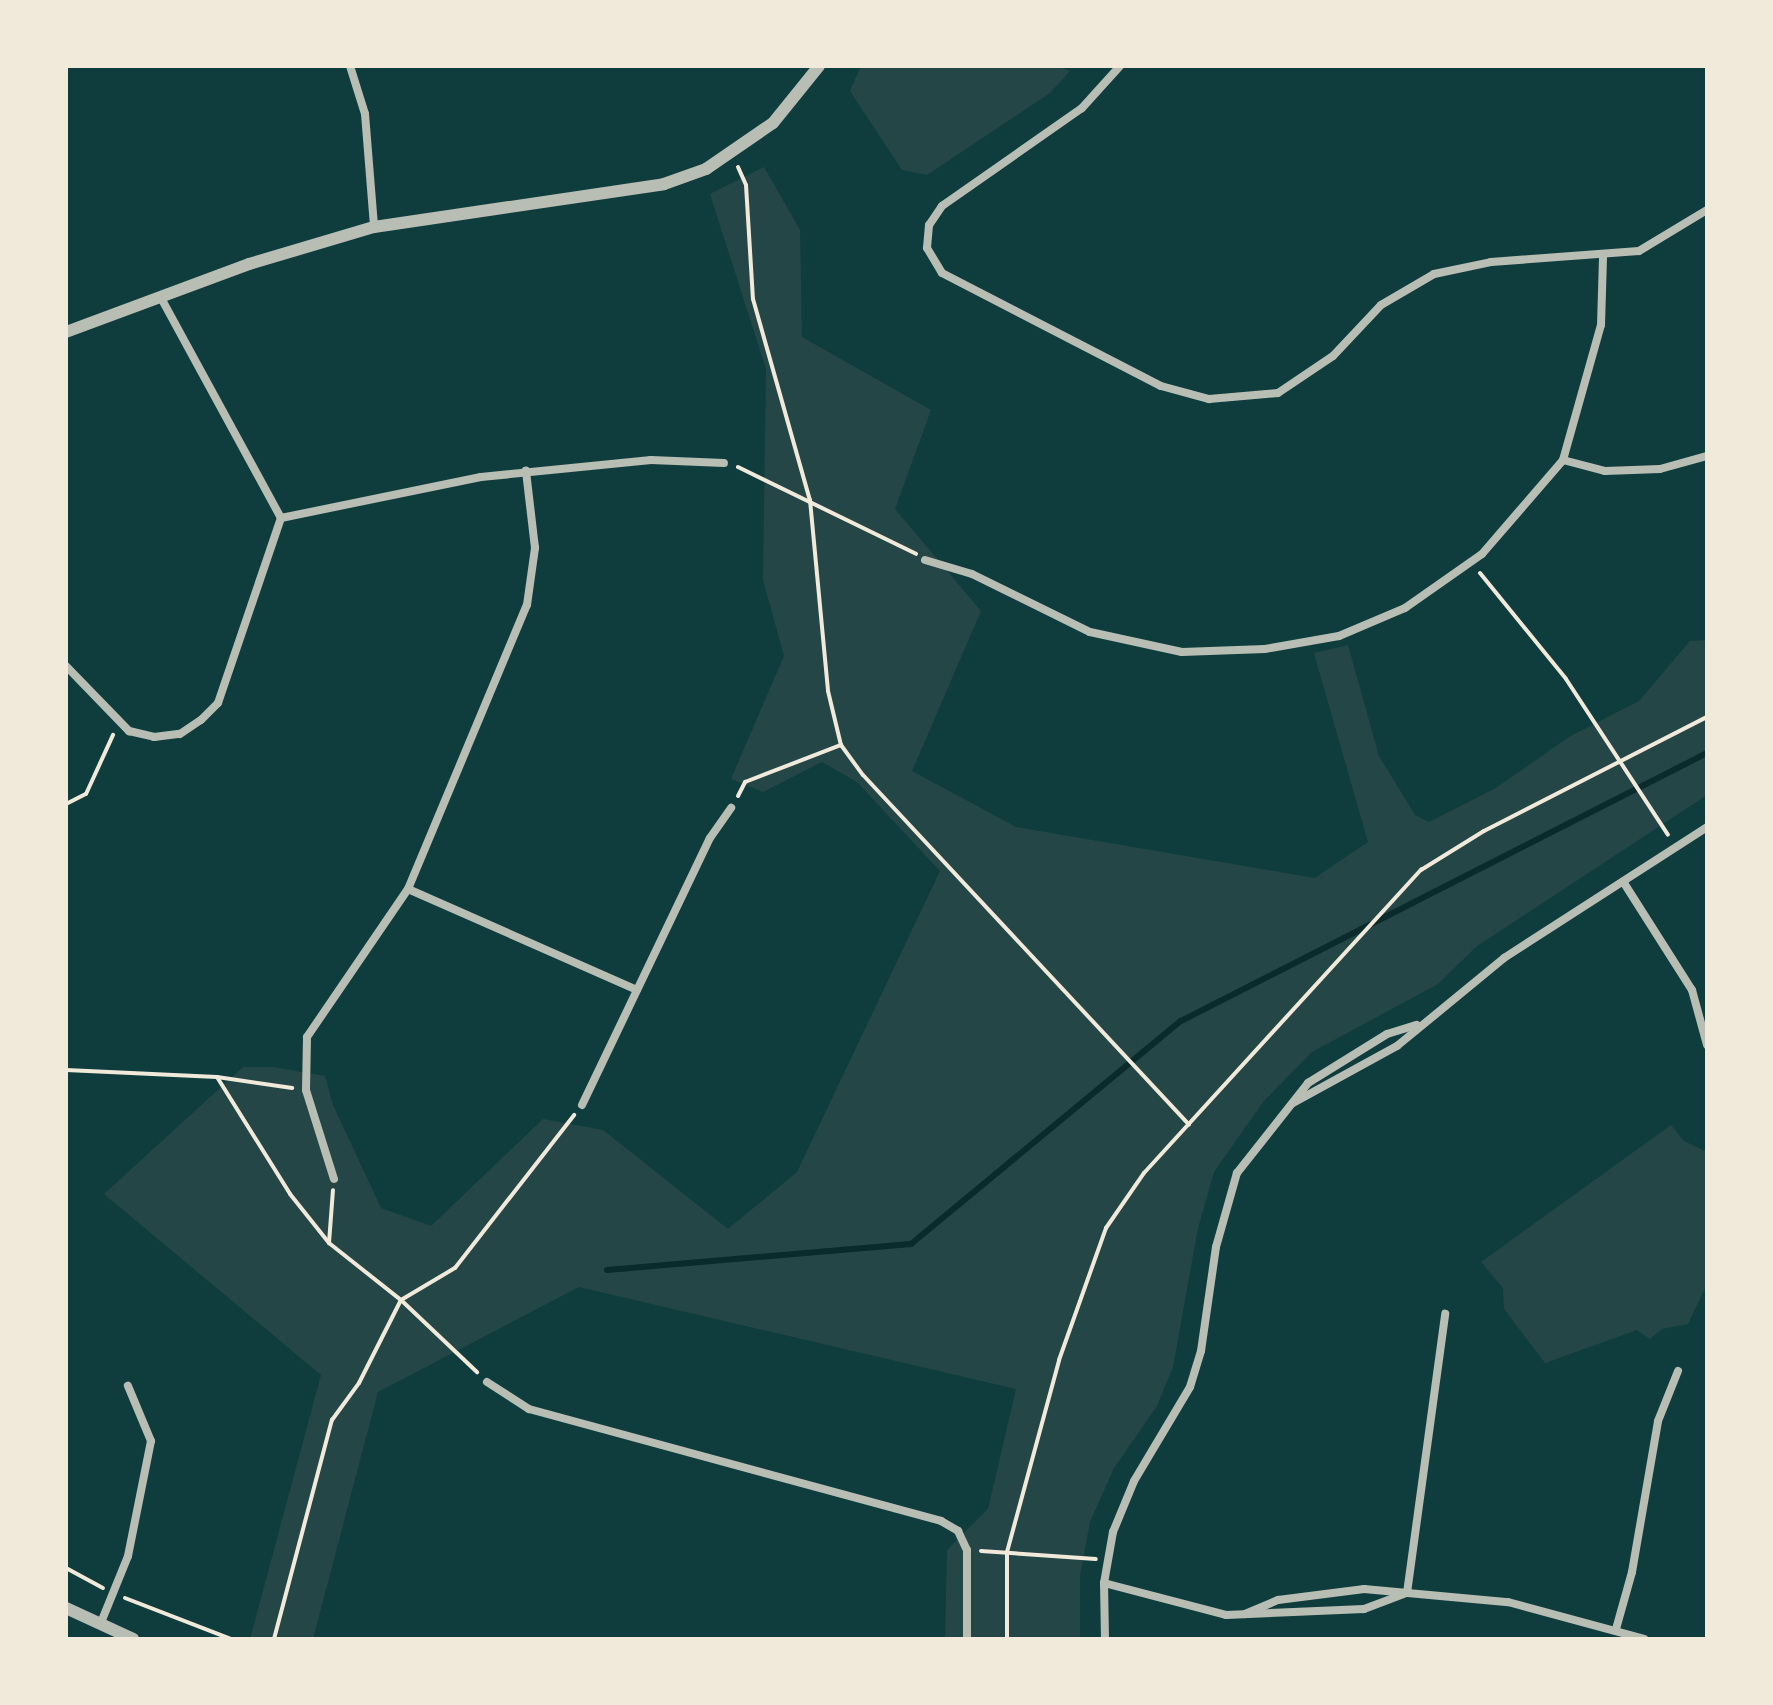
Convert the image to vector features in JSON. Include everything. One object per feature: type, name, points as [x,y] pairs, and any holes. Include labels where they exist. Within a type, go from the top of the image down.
[{"type":"street","points":[[350,66],[365,114],[374,227]]},
{"type":"street","points":[[66,332],[249,264],[374,227],[664,184],[732,154],[773,123],[819,66]]},
{"type":"street","points":[[1120,66],[1082,108],[942,206],[929,225],[927,248],[942,273],[1161,386],[1209,399],[1278,393],[1333,356],[1381,305],[1434,274],[1491,262],[1603,257],[1639,251],[1707,210]]},
{"type":"street","points":[[925,560],[972,574],[1090,632],[1182,652],[1265,649],[1339,636],[1405,608],[1471,562],[1537,496],[1563,460],[1601,325],[1603,257]]},
{"type":"street","points":[[66,666],[129,731],[154,737],[180,734],[218,703],[281,518],[161,298]]},
{"type":"street","points":[[1563,460],[1605,471],[1660,469],[1707,456]]},
{"type":"street","points":[[281,518],[526,471],[651,460],[724,463]]},
{"type":"street","points":[[334,1179],[306,1090],[307,1037],[408,889],[527,605],[535,548],[526,471]]},
{"type":"street","points":[[582,1105],[710,838],[731,808]]},
{"type":"street","points":[[1292,1103],[1397,1046],[1417,1025],[1504,958],[1707,827]]},
{"type":"street","points":[[1624,883],[1678,962],[1703,1018],[1707,1045]]},
{"type":"street","points":[[408,889],[637,990]]},
{"type":"street","points":[[1105,1639],[1104,1583],[1108,1560],[1128,1494],[1190,1387],[1201,1351],[1216,1247],[1237,1173],[1308,1083],[1387,1034],[1417,1025]]},
{"type":"street","points":[[1407,1593],[1445,1314]]},
{"type":"street","points":[[1616,1629],[1632,1572],[1658,1421],[1678,1371]]},
{"type":"street","points":[[487,1382],[529,1409],[941,1521],[958,1531],[967,1550],[967,1639]]},
{"type":"street","points":[[100,1625],[115,1595],[151,1441],[128,1386]]},
{"type":"street","points":[[1104,1583],[1206,1613],[1364,1609],[1407,1593]]},
{"type":"street","points":[[1245,1614],[1278,1600],[1319,1592],[1407,1593],[1508,1602],[1644,1639]]},
{"type":"street","points":[[66,1608],[133,1639]]},
{"type":"path","points":[[732,154],[746,185],[753,299],[810,500],[828,691],[841,745],[863,775],[1189,1124]]},
{"type":"path","points":[[724,463],[904,545],[925,560]]},
{"type":"path","points":[[1471,562],[1566,679],[1676,848]]},
{"type":"path","points":[[1007,1639],[1007,1552],[1059,1360],[1106,1228],[1144,1173],[1421,870],[1484,831],[1707,717]]},
{"type":"path","points":[[66,804],[86,794],[121,723]]},
{"type":"path","points":[[731,808],[745,782],[841,745]]},
{"type":"path","points":[[66,1070],[217,1077],[306,1090]]},
{"type":"path","points":[[217,1077],[290,1194],[329,1243],[401,1300],[487,1382]]},
{"type":"path","points":[[274,1639],[332,1420],[359,1383],[401,1300],[455,1268],[582,1105]]},
{"type":"path","points":[[329,1243],[334,1179]]},
{"type":"path","points":[[967,1550],[1108,1560]]},
{"type":"path","points":[[66,1568],[115,1595],[231,1639]]},
{"type":"shaded area","points":[[861,66],[1058,66],[1070,71],[1050,93],[927,175],[902,170],[850,91]]},
{"type":"shaded area","points":[[764,167],[800,230],[802,337],[931,410],[895,509],[981,611],[912,771],[1016,827],[1315,878],[1368,842],[1314,653],[1348,645],[1379,756],[1415,815],[1429,822],[1496,788],[1569,737],[1639,701],[1690,641],[1707,640],[1707,795],[1477,946],[1438,984],[1312,1052],[1263,1102],[1214,1172],[1198,1228],[1173,1367],[1157,1406],[1114,1468],[1090,1522],[1080,1576],[1080,1639],[945,1639],[947,1550],[988,1509],[1016,1389],[579,1287],[378,1392],[313,1639],[250,1639],[321,1375],[104,1194],[243,1067],[273,1067],[325,1076],[333,1105],[381,1208],[431,1226],[543,1119],[603,1130],[728,1229],[797,1172],[940,871],[857,782],[822,762],[763,792],[731,779],[784,656],[763,580],[766,369],[710,194]]},
{"type":"shaded area","points":[[1671,1125],[1684,1141],[1707,1152],[1707,1284],[1688,1324],[1662,1329],[1650,1339],[1637,1330],[1545,1363],[1504,1309],[1503,1288],[1481,1262]]},
{"type":"waterway","points":[[607,1270],[911,1244],[1181,1021],[1707,753]]}]
